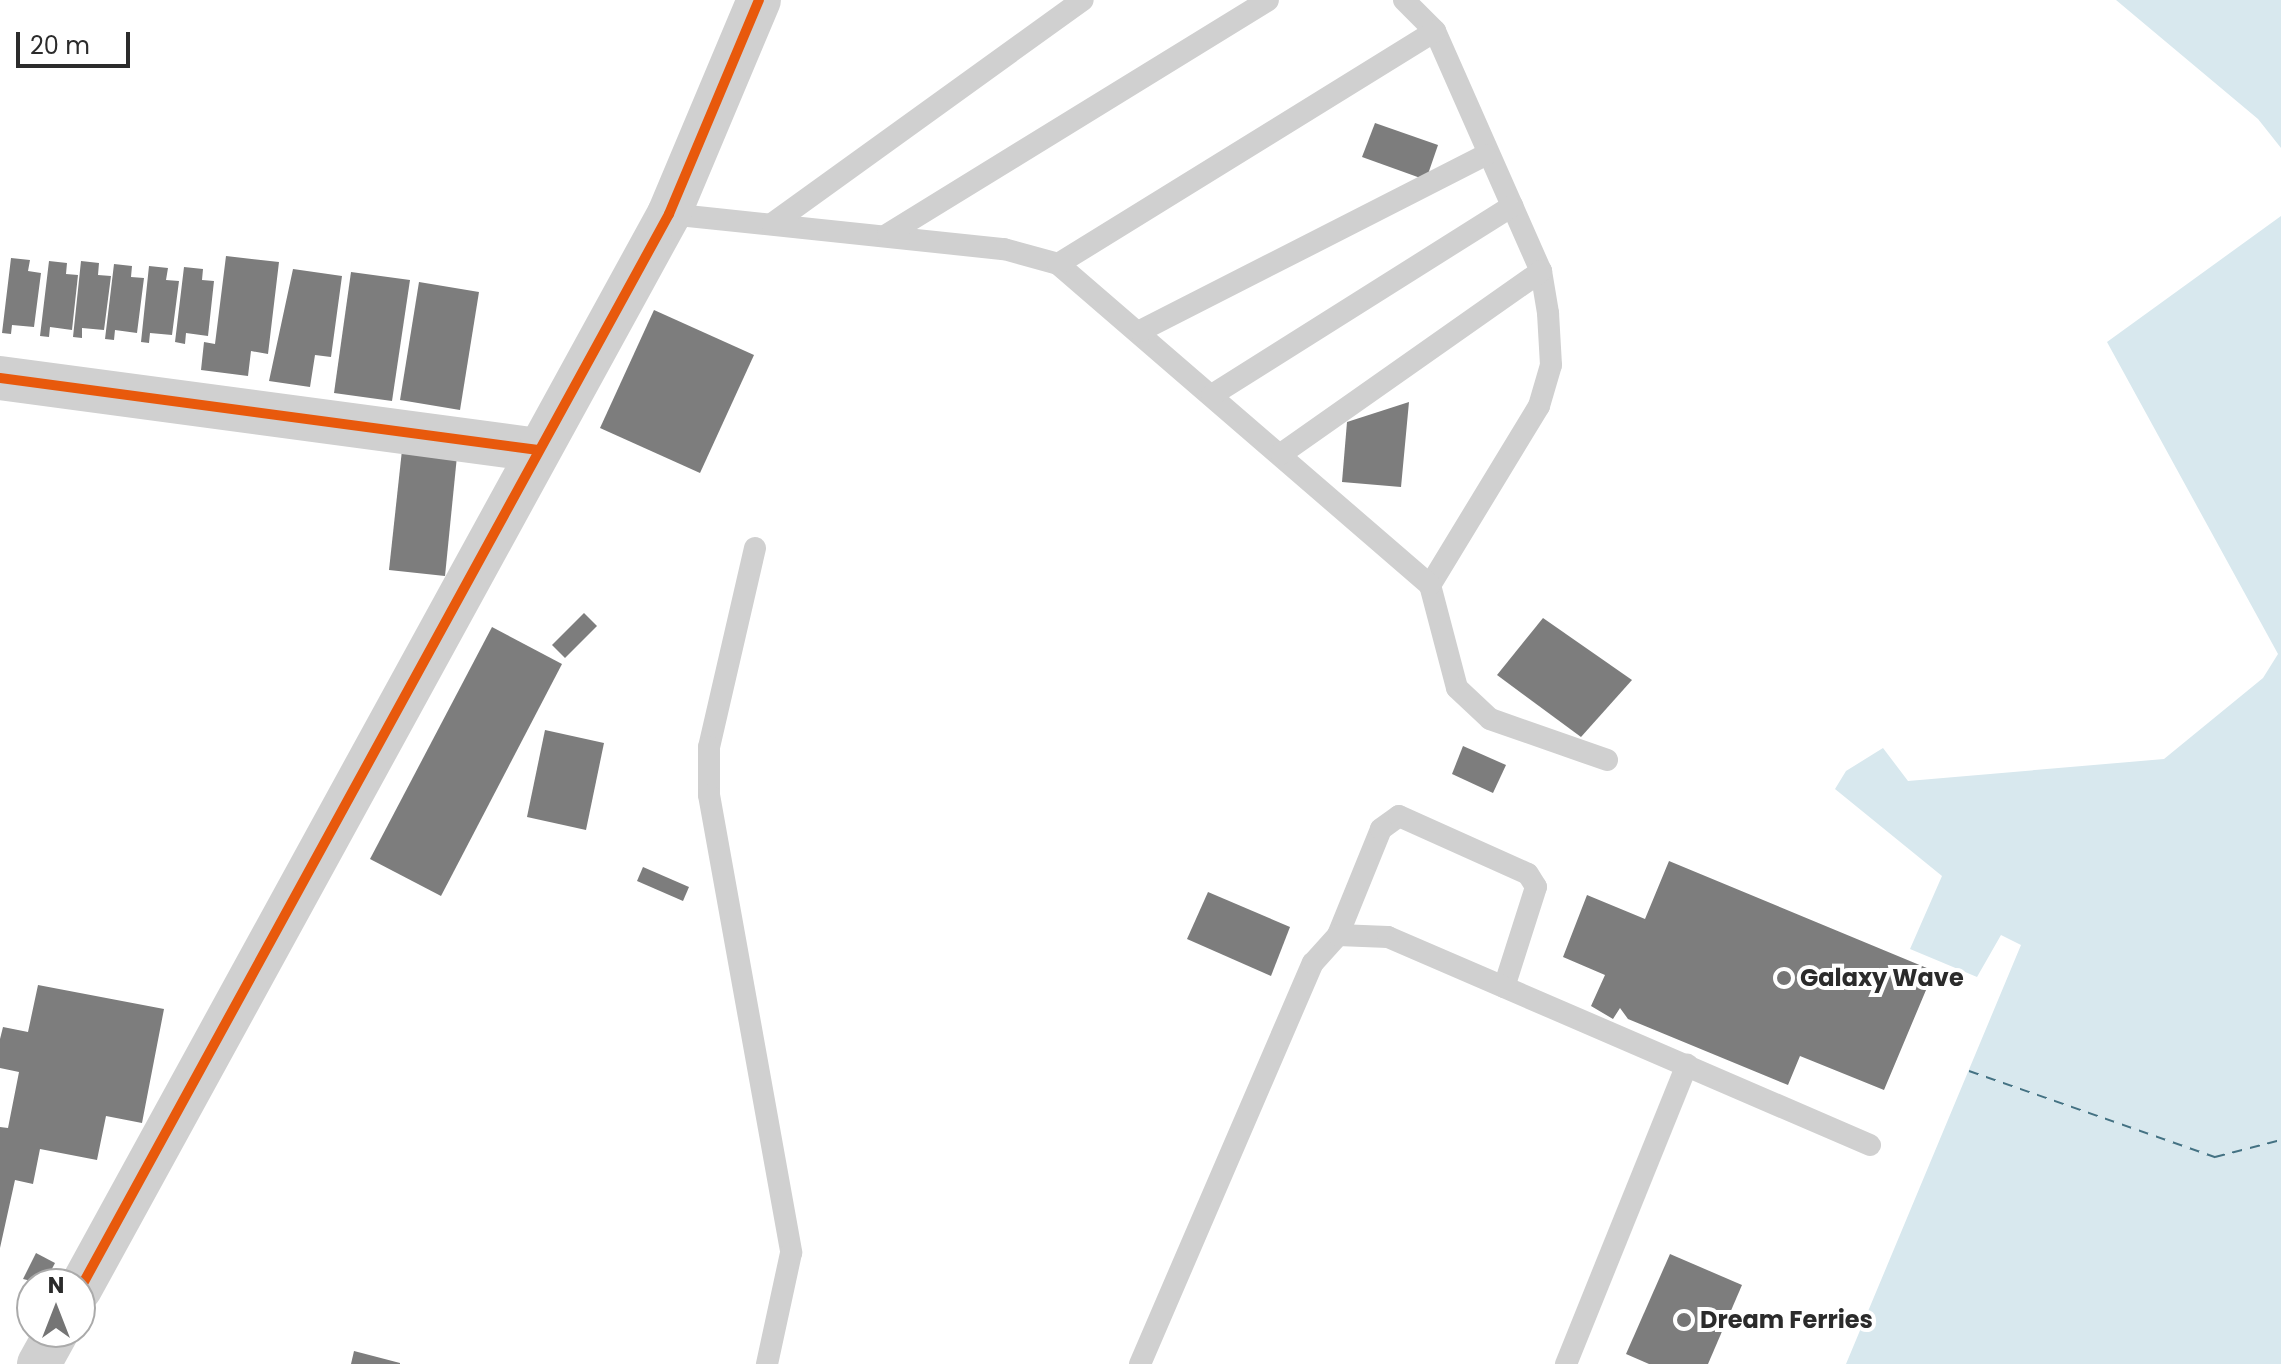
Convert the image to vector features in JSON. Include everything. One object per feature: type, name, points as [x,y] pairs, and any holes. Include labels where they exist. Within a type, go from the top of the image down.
[{"type":"street","points":[[91,1268],[669,214],[759,0]]},
{"type":"street","points":[[0,378],[538,450]]},
{"type":"lane","points":[[772,224],[1083,0]]},
{"type":"lane","points":[[887,235],[1268,0]]},
{"type":"lane","points":[[1404,0],[1435,31],[1485,155],[1541,271],[1551,365],[1539,406],[1430,585]]},
{"type":"lane","points":[[1058,264],[1435,31]]},
{"type":"lane","points":[[1140,331],[1485,155]]},
{"type":"lane","points":[[1212,395],[1512,206]]},
{"type":"lane","points":[[669,214],[1004,249],[1058,264],[1140,331],[1430,585],[1457,688],[1490,719],[1607,760]]},
{"type":"lane","points":[[1281,454],[1541,271]]},
{"type":"lane","points":[[755,548],[709,747],[709,795],[791,1253],[767,1364]]},
{"type":"lane","points":[[1140,1364],[1313,963],[1338,935],[1381,829],[1399,816],[1528,874],[1536,887],[1504,987]]},
{"type":"lane","points":[[1338,935],[1388,937],[1870,1145]]},
{"type":"lane","points":[[1566,1364],[1687,1065]]},
{"type":"shaded area","points":[[2116,0],[2281,0],[2281,148],[2258,119]]},
{"type":"shaded area","points":[[2281,216],[2281,1364],[1846,1364],[2021,945],[2001,935],[1977,977],[1910,949],[1942,876],[1835,789],[1846,771],[1883,748],[1908,781],[2164,759],[2263,678],[2278,654],[2107,342]]},
{"type":"building","points":[[1375,123],[1438,145],[1426,180],[1362,157]]},
{"type":"building","points":[[226,256],[279,262],[268,354],[251,351],[248,376],[201,370],[204,342],[215,344]]},
{"type":"building","points":[[11,258],[30,260],[28,271],[41,273],[34,327],[12,325],[11,334],[2,333]]},
{"type":"building","points":[[49,261],[67,263],[66,274],[78,275],[72,330],[50,327],[49,337],[40,336]]},
{"type":"building","points":[[81,261],[99,263],[98,275],[111,276],[104,330],[82,328],[82,338],[73,337]]},
{"type":"building","points":[[114,264],[132,266],[131,277],[144,278],[137,333],[115,330],[114,340],[105,339]]},
{"type":"building","points":[[149,266],[168,268],[166,280],[179,281],[172,335],[150,333],[149,343],[141,342]]},
{"type":"building","points":[[184,267],[203,269],[202,280],[214,281],[208,336],[186,333],[185,344],[175,342]]},
{"type":"building","points":[[293,269],[342,276],[331,357],[315,355],[310,387],[269,381]]},
{"type":"building","points":[[351,272],[410,280],[392,401],[334,393]]},
{"type":"building","points":[[419,282],[479,292],[460,410],[400,400]]},
{"type":"building","points":[[654,310],[754,355],[700,473],[600,428]]},
{"type":"building","points":[[1409,402],[1401,487],[1342,482],[1347,422]]},
{"type":"building","points":[[402,450],[457,456],[445,576],[389,570]]},
{"type":"building","points":[[584,613],[597,626],[565,658],[552,645]]},
{"type":"building","points":[[1543,618],[1632,680],[1581,737],[1497,675]]},
{"type":"building","points":[[492,627],[562,664],[441,896],[370,859]]},
{"type":"building","points":[[545,730],[604,743],[586,830],[527,817]]},
{"type":"building","points":[[1463,746],[1506,765],[1493,793],[1452,774]]},
{"type":"building","name":"Galaxy Wave","points":[[1669,861],[1934,971],[1884,1090],[1800,1056],[1788,1085],[1628,1019],[1620,1008],[1613,1019],[1591,1006],[1605,975],[1563,957],[1587,895],[1645,919]]},
{"type":"building","points":[[643,867],[689,887],[683,901],[637,881]]},
{"type":"building","points":[[1208,892],[1290,927],[1271,976],[1187,939]]},
{"type":"building","points":[[38,985],[164,1009],[142,1123],[106,1116],[97,1160],[40,1149],[33,1184],[15,1180],[0,1248],[0,1127],[8,1128],[19,1072],[0,1068],[0,1039],[3,1027],[28,1032]]},
{"type":"building","points":[[36,1253],[55,1263],[52,1268],[28,1268]]},
{"type":"building","name":"Dream Ferries","points":[[1670,1254],[1742,1285],[1708,1364],[1649,1364],[1626,1354]]},
{"type":"building","points":[[354,1351],[400,1363],[400,1364],[351,1364]]},
{"type":"ferry route","points":[[1969,1071],[2215,1157],[2281,1140]]},
{"type":"cycle path","points":[[92,1268],[669,214],[759,0]]},
{"type":"cycle path","points":[[0,378],[538,450]]},
{"type":"place","name":"Galaxy Wave","points":[[1784,978]]},
{"type":"place","name":"Dream Ferries","points":[[1684,1320]]}]
